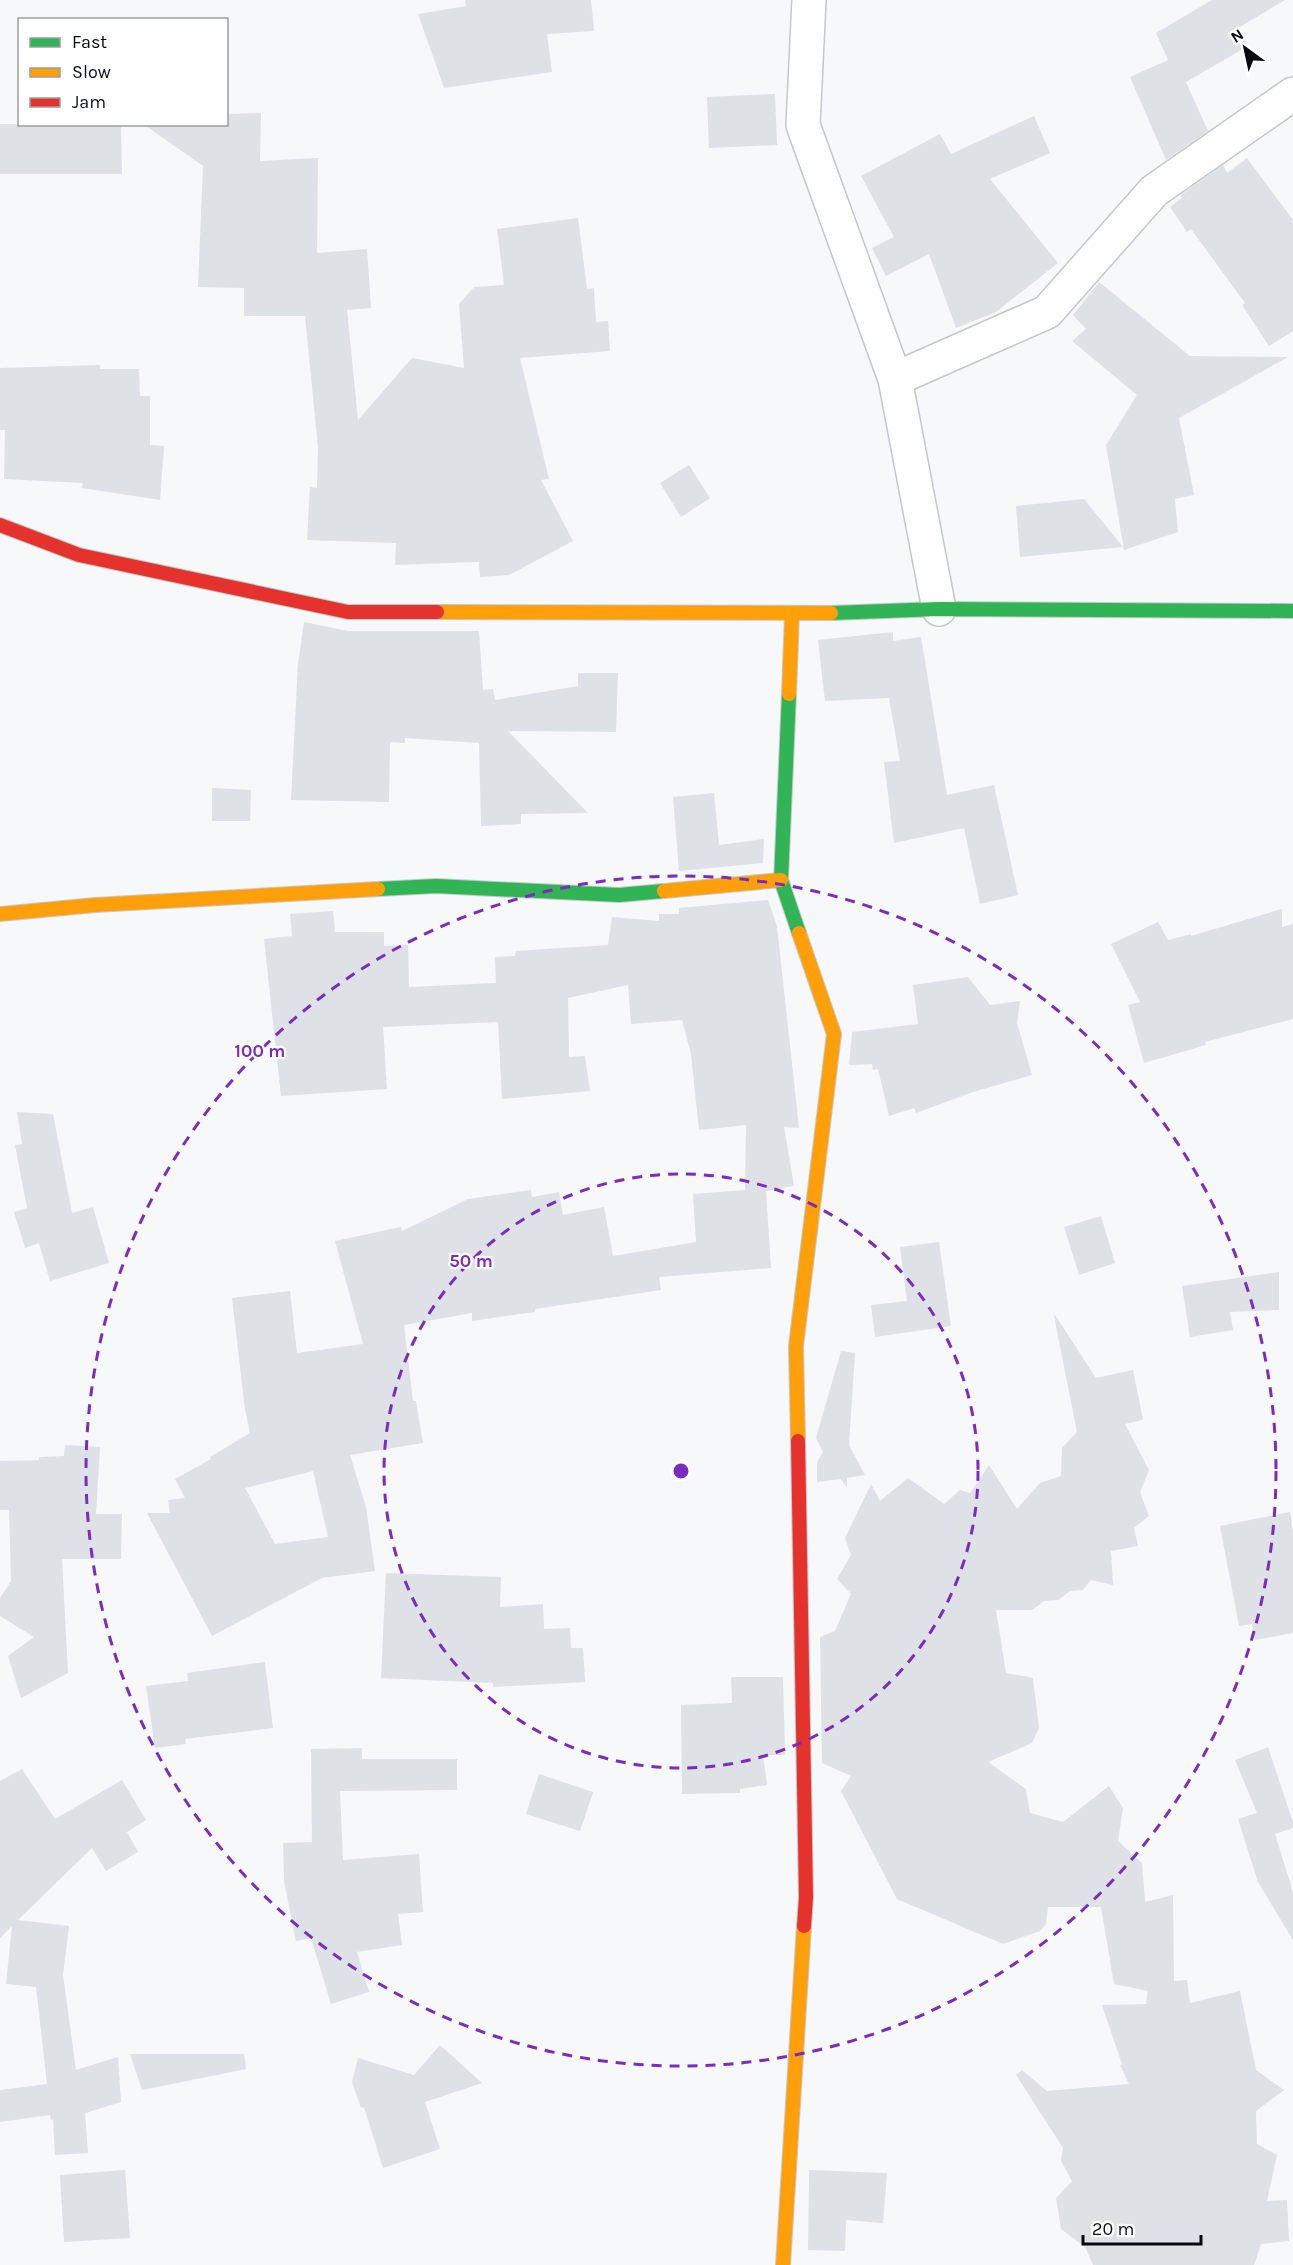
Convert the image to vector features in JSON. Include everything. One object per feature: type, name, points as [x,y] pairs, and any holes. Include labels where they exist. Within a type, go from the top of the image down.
[{"type":"street","points":[[809,0],[803,125],[895,379],[939,609]]},
{"type":"street","points":[[895,379],[1047,312],[1154,191],[1293,93]]},
{"type":"street","points":[[0,525],[79,555],[348,612],[792,614],[939,609],[1293,611]]},
{"type":"street","points":[[783,2265],[806,1897],[796,1346],[834,1034],[782,880],[792,614]]},
{"type":"street","points":[[0,914],[95,905],[436,886],[619,895],[782,880]]},
{"type":"building","points":[[465,0],[591,0],[594,31],[547,34],[552,72],[444,88],[418,14],[466,6]]},
{"type":"building","points":[[1212,0],[1285,0],[1238,28],[1248,46],[1186,82],[1208,131],[1166,160],[1130,77],[1168,60],[1156,33]]},
{"type":"building","points":[[775,94],[777,145],[709,148],[707,97]]},
{"type":"building","points":[[261,113],[260,161],[318,158],[317,253],[367,249],[371,308],[347,310],[358,420],[412,358],[464,368],[459,304],[474,287],[504,285],[497,229],[578,218],[587,289],[594,288],[596,322],[608,321],[610,351],[520,358],[549,479],[541,480],[573,541],[509,575],[480,577],[479,562],[395,565],[396,543],[307,540],[310,487],[317,488],[318,448],[305,316],[244,316],[244,288],[198,287],[203,166],[146,126],[228,126],[228,114]]},
{"type":"building","points":[[1034,116],[1050,153],[990,179],[1058,263],[996,312],[956,328],[929,254],[886,276],[872,248],[894,237],[861,176],[940,134],[951,154]]},
{"type":"building","points":[[0,124],[121,126],[122,174],[0,174]]},
{"type":"building","points":[[1247,158],[1293,220],[1293,331],[1269,346],[1242,305],[1245,303],[1191,229],[1187,232],[1170,207],[1182,198],[1181,195],[1223,165],[1227,173]]},
{"type":"building","points":[[1099,282],[1190,356],[1288,357],[1179,418],[1194,495],[1175,499],[1178,532],[1124,550],[1106,445],[1137,395],[1072,341],[1086,329],[1073,315]]},
{"type":"building","points":[[100,365],[100,369],[139,369],[140,396],[150,396],[150,445],[164,446],[160,500],[82,488],[83,483],[4,479],[5,430],[0,430],[0,368]]},
{"type":"building","points":[[689,465],[710,498],[681,517],[660,483]]},
{"type":"building","points":[[1084,499],[1123,547],[1020,557],[1016,506]]},
{"type":"building","points":[[304,622],[348,631],[479,631],[483,690],[493,689],[495,700],[578,686],[578,673],[618,673],[616,732],[508,731],[588,813],[521,814],[521,824],[481,826],[479,743],[405,738],[405,743],[390,742],[389,802],[291,800],[298,663]]},
{"type":"building","points":[[893,632],[893,641],[921,637],[947,795],[994,785],[1018,895],[980,904],[964,828],[894,843],[884,762],[900,761],[889,698],[825,701],[818,640]]},
{"type":"building","points":[[212,788],[251,790],[250,821],[212,821]]},
{"type":"building","points":[[714,793],[719,845],[764,839],[763,863],[679,871],[673,797]]},
{"type":"building","points":[[768,900],[777,926],[799,1128],[784,1127],[794,1186],[766,1191],[771,1268],[659,1277],[661,1290],[472,1321],[472,1313],[404,1325],[413,1401],[416,1401],[423,1443],[350,1455],[366,1507],[375,1571],[322,1578],[212,1636],[147,1513],[170,1513],[168,1500],[185,1498],[175,1479],[250,1433],[245,1410],[232,1298],[290,1291],[297,1353],[363,1344],[335,1241],[401,1227],[402,1231],[468,1199],[531,1190],[532,1197],[559,1192],[563,1215],[604,1207],[613,1256],[696,1242],[693,1194],[745,1190],[746,1125],[699,1130],[691,1054],[682,1020],[631,1024],[628,985],[568,998],[569,1057],[585,1056],[590,1091],[502,1099],[498,1022],[383,1027],[387,1089],[281,1096],[264,939],[292,936],[290,914],[333,911],[335,932],[384,932],[384,946],[408,945],[409,987],[496,983],[495,957],[515,956],[516,951],[608,945],[612,917],[659,921],[659,914],[679,914],[679,908]],"holes":[[[313,1471],[328,1537],[275,1544],[245,1488]]]},
{"type":"building","points":[[1282,909],[1282,927],[1293,924],[1293,1019],[1205,1042],[1206,1045],[1144,1063],[1128,1005],[1140,1002],[1111,944],[1158,922],[1168,940],[1191,934],[1191,936]]},
{"type":"building","points":[[968,977],[990,1005],[1020,1001],[1017,1023],[1032,1075],[973,1092],[916,1113],[914,1108],[889,1116],[878,1069],[873,1070],[872,1064],[849,1065],[852,1032],[918,1024],[913,985]]},
{"type":"building","points":[[17,1112],[53,1114],[72,1213],[93,1207],[109,1263],[50,1281],[39,1243],[25,1248],[14,1212],[27,1208],[15,1145],[22,1144]]},
{"type":"building","points":[[1101,1216],[1115,1263],[1079,1275],[1064,1227]]},
{"type":"building","points":[[939,1242],[951,1326],[875,1337],[871,1305],[907,1301],[900,1247]]},
{"type":"building","points":[[1279,1272],[1279,1310],[1230,1312],[1233,1330],[1190,1337],[1182,1286]]},
{"type":"building","points":[[1055,1315],[1096,1378],[1133,1370],[1143,1420],[1125,1424],[1149,1470],[1140,1492],[1149,1516],[1134,1528],[1138,1546],[1111,1551],[1113,1585],[1091,1580],[1083,1590],[1070,1591],[1058,1600],[1044,1601],[1032,1610],[996,1610],[1006,1673],[1033,1678],[1039,1728],[1032,1743],[988,1762],[1026,1789],[1030,1813],[1063,1822],[1109,1786],[1123,1808],[1118,1841],[1142,1863],[1145,1902],[1173,1895],[1174,1981],[1187,1980],[1190,2003],[1240,1991],[1256,2070],[1284,2090],[1256,2111],[1257,2144],[1277,2155],[1267,2201],[1287,2200],[1289,2241],[1261,2244],[1254,2265],[1093,2265],[1085,2247],[1061,2229],[1056,2198],[1072,2181],[1061,2161],[1063,2148],[1016,2075],[1022,2070],[1047,2091],[1129,2084],[1120,2065],[1122,2064],[1102,2005],[1146,2004],[1148,1991],[1114,1984],[1101,1907],[1048,1907],[1046,1924],[1040,1931],[1003,1944],[897,1899],[841,1791],[851,1776],[822,1763],[820,1637],[835,1631],[851,1594],[837,1579],[851,1555],[845,1538],[871,1484],[880,1501],[908,1478],[944,1504],[960,1490],[970,1493],[989,1465],[1017,1509],[1040,1483],[1061,1476],[1062,1448],[1077,1432]]},
{"type":"building","points":[[841,1351],[855,1353],[849,1445],[865,1475],[847,1478],[847,1488],[841,1479],[817,1482],[817,1462],[823,1452],[816,1438]]},
{"type":"building","points":[[65,1445],[100,1447],[96,1514],[122,1514],[121,1559],[62,1559],[68,1673],[21,1698],[8,1656],[34,1637],[0,1616],[0,1598],[11,1581],[9,1510],[0,1510],[0,1461],[39,1460],[39,1457],[64,1456]]},
{"type":"building","points":[[1290,1512],[1293,1531],[1293,1633],[1255,1640],[1252,1624],[1239,1626],[1220,1526]]},
{"type":"building","points":[[386,1573],[501,1577],[500,1607],[543,1604],[544,1629],[570,1628],[571,1648],[583,1648],[585,1682],[493,1687],[493,1683],[381,1678]]},
{"type":"building","points":[[265,1662],[273,1728],[185,1739],[186,1744],[155,1748],[146,1686],[188,1681],[187,1673]]},
{"type":"building","points":[[731,1677],[783,1677],[785,1755],[763,1755],[767,1785],[740,1789],[740,1793],[682,1794],[681,1705],[732,1703]]},
{"type":"building","points":[[1268,1747],[1293,1822],[1293,1828],[1275,1834],[1293,1892],[1293,1940],[1258,1882],[1238,1819],[1257,1813],[1235,1760]]},
{"type":"building","points":[[362,1748],[362,1759],[457,1759],[457,1790],[340,1791],[343,1860],[419,1854],[423,1912],[398,1914],[402,1945],[357,1952],[369,1992],[331,2004],[311,1938],[296,1941],[284,1881],[283,1843],[312,1842],[311,1749]]},
{"type":"building","points":[[22,1769],[55,1819],[122,1780],[146,1820],[127,1832],[138,1852],[106,1871],[92,1848],[18,1920],[69,1926],[63,1975],[76,2070],[118,2057],[121,2102],[85,2113],[88,2153],[55,2155],[53,2119],[51,2120],[50,2115],[0,2122],[0,2090],[47,2084],[36,1987],[6,1984],[12,1926],[0,1938],[0,1781]]},
{"type":"building","points":[[539,1774],[593,1792],[580,1831],[526,1814]]},
{"type":"building","points":[[440,2045],[482,2083],[425,2102],[440,2149],[383,2168],[364,2107],[361,2108],[352,2082],[358,2058],[414,2075]]},
{"type":"building","points":[[130,2054],[244,2054],[246,2069],[142,2090]]},
{"type":"building","points":[[125,2170],[130,2238],[64,2242],[60,2175]]},
{"type":"building","points":[[809,2170],[887,2173],[883,2223],[846,2220],[845,2251],[808,2250]]},
{"type":"traffic: fast","points":[[831,613],[939,609],[1293,611]]},
{"type":"traffic: fast","points":[[789,694],[781,880],[799,933]]},
{"type":"traffic: fast","points":[[378,889],[436,886],[619,895],[664,891]]},
{"type":"traffic: slow","points":[[437,612],[831,613]]},
{"type":"traffic: slow","points":[[789,694],[792,614]]},
{"type":"traffic: slow","points":[[664,891],[781,880]]},
{"type":"traffic: slow","points":[[0,914],[95,905],[378,889]]},
{"type":"traffic: slow","points":[[798,1441],[796,1346],[834,1034],[799,933]]},
{"type":"traffic: slow","points":[[783,2265],[804,1926]]},
{"type":"traffic: jam","points":[[0,525],[79,555],[348,612],[437,612]]},
{"type":"traffic: jam","points":[[798,1441],[806,1897],[804,1926]]}]
